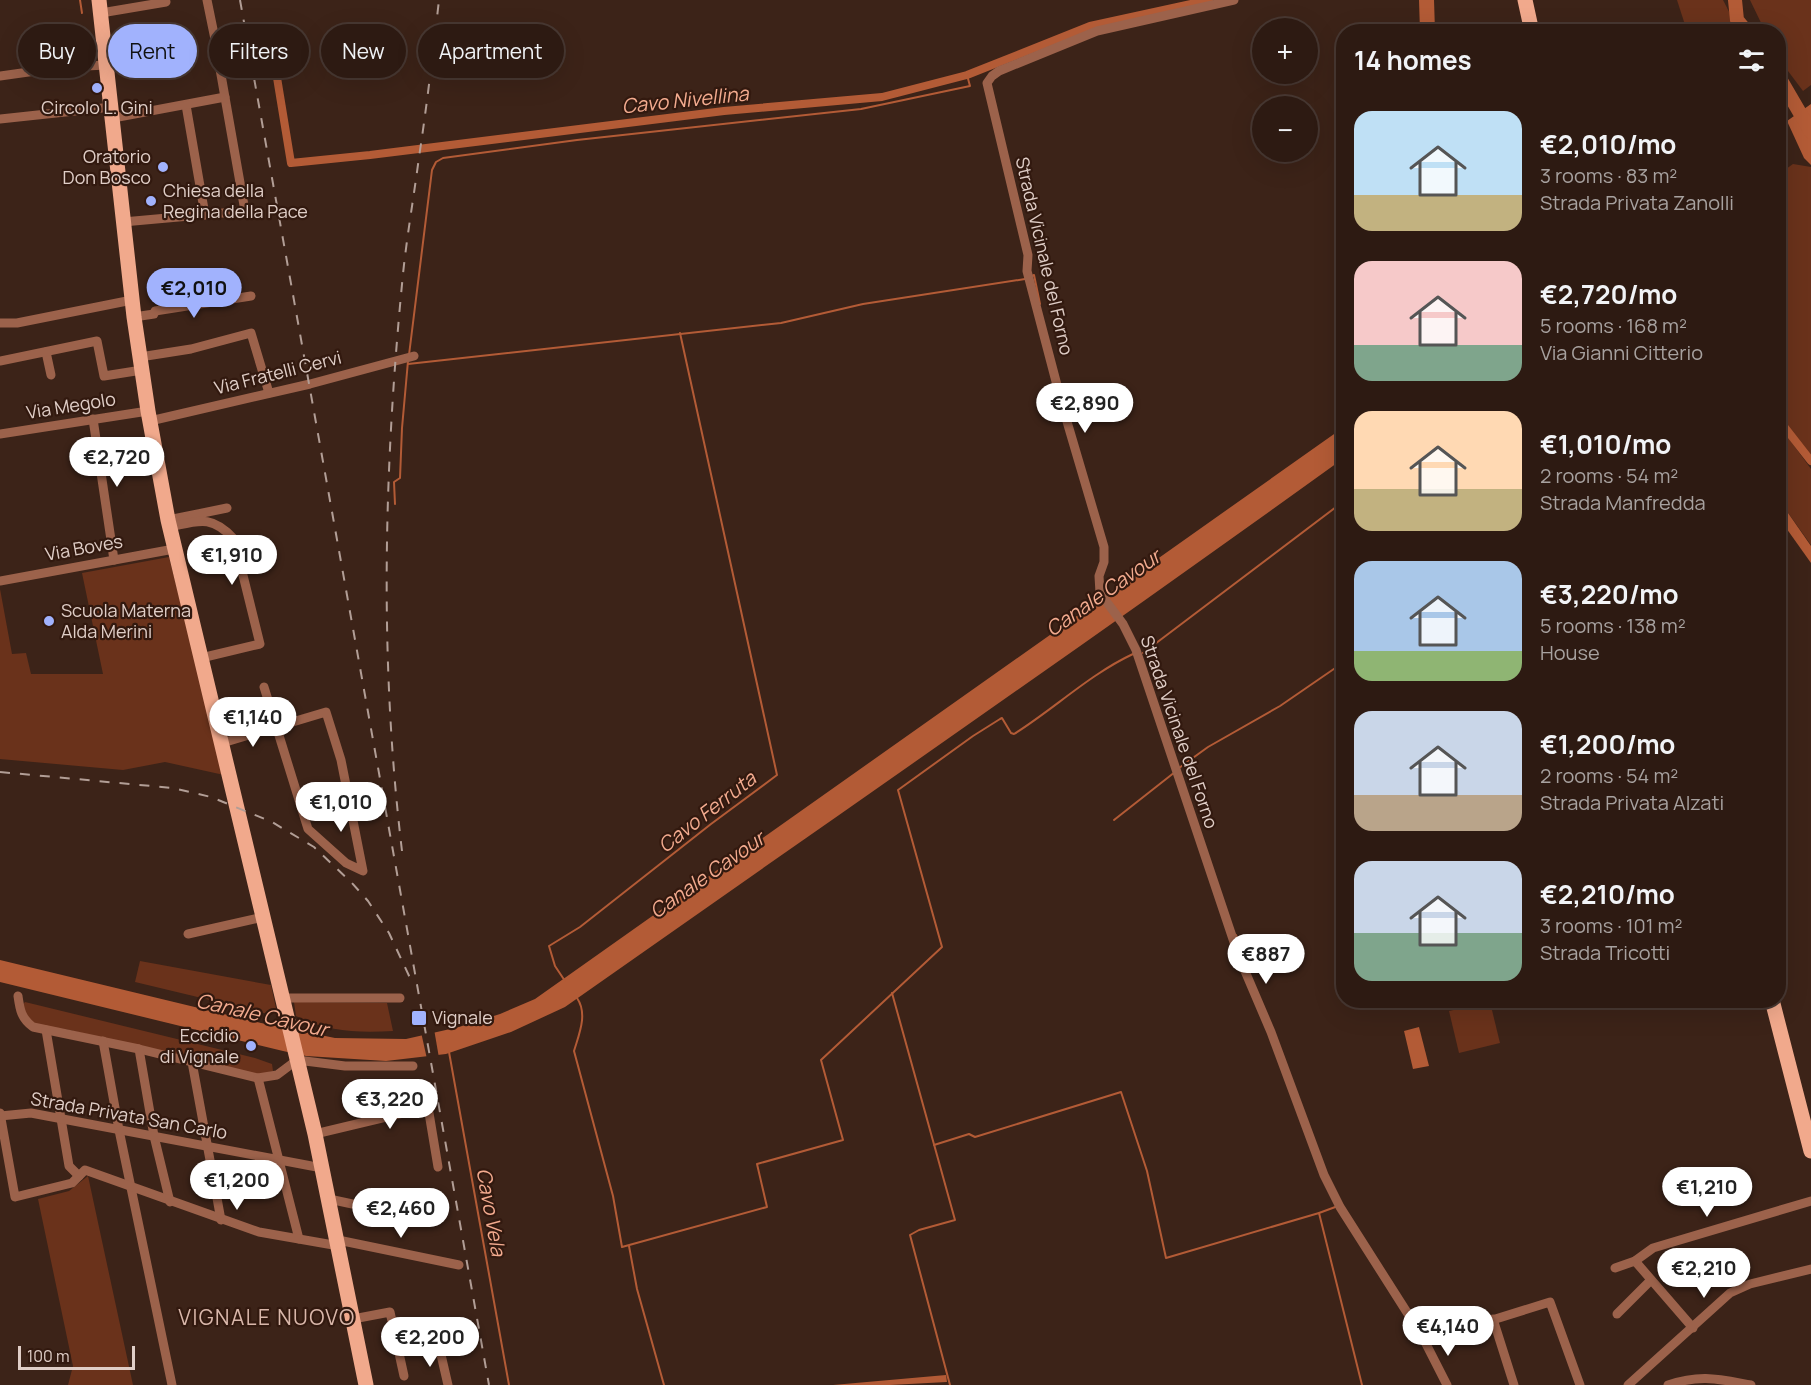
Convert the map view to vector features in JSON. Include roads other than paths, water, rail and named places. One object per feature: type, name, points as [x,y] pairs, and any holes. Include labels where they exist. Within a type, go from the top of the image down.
[{"type":"main road","points":[[1525,0],[1530,24]]},
{"type":"main road","points":[[100,6],[134,317],[169,524],[315,1134],[366,1385]]},
{"type":"main road","points":[[1774,1008],[1811,1151]]},
{"type":"street","points":[[123,222],[245,211],[207,0]]},
{"type":"street","name":"Strada Vicinale del Forno","points":[[1234,0],[1097,31],[999,71],[987,83],[1028,255],[1029,277],[1063,408],[1104,547],[1104,562],[1099,576],[1100,593],[1123,624],[1137,653],[1239,957],[1271,1032],[1324,1175],[1339,1205],[1425,1341],[1447,1385]]},
{"type":"street","points":[[100,6],[166,2]]},
{"type":"street","points":[[0,76],[64,67],[107,64]]},
{"type":"street","points":[[0,119],[112,113],[186,105],[225,97]]},
{"type":"street","points":[[186,105],[205,214]]},
{"type":"street","points":[[134,317],[154,314],[155,311],[251,297]]},
{"type":"street","points":[[0,323],[17,323],[132,300]]},
{"type":"street","points":[[0,361],[98,341],[104,376],[141,363],[251,333],[269,393]]},
{"type":"street","points":[[46,352],[51,375]]},
{"type":"street","name":"Via Fratelli Cervi","points":[[149,416],[269,393],[410,358]]},
{"type":"street","name":"Via Megolo","points":[[0,434],[93,419],[149,416]]},
{"type":"street","points":[[93,419],[114,560]]},
{"type":"street","points":[[169,524],[227,508]]},
{"type":"street","points":[[169,524],[209,521],[228,532],[234,539],[260,644],[201,658]]},
{"type":"street","name":"Via Boves","points":[[0,581],[174,549]]},
{"type":"street","points":[[222,743],[277,727],[326,712],[341,760],[363,871],[346,863],[308,829],[277,727],[264,687]]},
{"type":"street","points":[[188,934],[263,917]]},
{"type":"street","points":[[18,996],[24,1020],[33,1027],[139,1049],[258,1078],[278,1075],[296,1058],[345,1066],[413,1066]]},
{"type":"street","points":[[282,998],[400,998]]},
{"type":"street","points":[[46,1029],[69,1166],[79,1176]]},
{"type":"street","points":[[103,1041],[119,1130],[172,1385]]},
{"type":"street","points":[[139,1049],[154,1136],[170,1202]]},
{"type":"street","points":[[192,1062],[221,1220]]},
{"type":"street","points":[[258,1078],[299,1239]]},
{"type":"street","points":[[315,1134],[428,1107],[438,1167]]},
{"type":"street","name":"Strada Privata San Carlo","points":[[0,1114],[31,1113],[62,1118],[322,1168]]},
{"type":"street","points":[[0,1114],[15,1197],[72,1184],[85,1170],[259,1233],[338,1243],[459,1265]]},
{"type":"street","points":[[329,1199],[413,1217],[417,1199]]},
{"type":"street","points":[[1615,1268],[1635,1261],[1653,1248],[1811,1201]]},
{"type":"street","points":[[1635,1261],[1693,1328]]},
{"type":"street","points":[[1628,1385],[1730,1293],[1750,1284],[1811,1269]]},
{"type":"street","points":[[1617,1314],[1651,1280]]},
{"type":"street","points":[[1425,1341],[1550,1302],[1580,1385]]},
{"type":"street","points":[[353,1319],[390,1312],[404,1376]]},
{"type":"street","points":[[1493,1320],[1514,1385]]},
{"type":"street","points":[[440,1346],[448,1385]]},
{"type":"street","points":[[1668,1385],[1687,1378],[1706,1377],[1751,1385]]},
{"type":"waterway","points":[[80,0],[82,13]]},
{"type":"waterway","name":"Cavo Nivellina","points":[[277,78],[291,163],[724,111],[882,97],[967,75],[1090,26],[1209,0]]},
{"type":"waterway","points":[[1735,0],[1737,20],[1740,24]]},
{"type":"waterway","points":[[409,355],[432,170],[436,162],[443,158],[577,140],[861,109],[970,86],[967,75]]},
{"type":"waterway","points":[[1786,89],[1811,132]]},
{"type":"waterway","points":[[1030,277],[1034,275],[1040,304]]},
{"type":"waterway","points":[[408,364],[781,323],[863,304],[1025,279]]},
{"type":"waterway","name":"Cavo Ferruta","points":[[565,981],[555,966],[549,946],[580,927],[777,775],[680,333]]},
{"type":"waterway","points":[[395,504],[394,482],[400,478],[408,361]]},
{"type":"waterway","points":[[1786,429],[1811,461]]},
{"type":"waterway","points":[[1143,653],[1336,507]]},
{"type":"waterway","points":[[577,998],[582,1017],[574,1051],[613,1196],[622,1247],[767,1207],[757,1164],[843,1140],[821,1060],[942,947],[898,790],[1000,719],[1002,718],[1014,734],[1102,671],[1133,654]]},
{"type":"waterway","points":[[1179,768],[1208,747],[1280,706],[1336,668]]},
{"type":"waterway","points":[[1114,820],[1175,772]]},
{"type":"waterway","points":[[1236,935],[1248,967]]},
{"type":"waterway","points":[[892,993],[955,1220],[919,1230],[910,1235],[950,1385]]},
{"type":"waterway","name":"Cavo Vela","points":[[449,1052],[509,1385]]},
{"type":"waterway","points":[[934,1145],[969,1134],[975,1137],[1121,1092],[1147,1171],[1166,1258],[1319,1213],[1362,1385]]},
{"type":"waterway","points":[[1319,1213],[1338,1206]]},
{"type":"waterway","points":[[629,1246],[637,1289],[664,1385]]},
{"type":"railway","points":[[240,0],[489,1385]]},
{"type":"railway","points":[[402,851],[395,779],[387,635],[388,490],[403,274],[439,0]]},
{"type":"railway","points":[[0,772],[173,788],[211,797],[272,822],[314,847],[368,901],[389,933],[411,980]]},
{"type":"place","name":"Circolo L. Gini","points":[[97,88]]},
{"type":"place","name":"Oratorio Don Bosco","points":[[163,167]]},
{"type":"place","name":"Chiesa della Regina della Pace","points":[[151,201]]},
{"type":"place","name":"Scuola Materna Alda Merini","points":[[49,621]]},
{"type":"place","name":"Vignale","points":[[419,1018]]},
{"type":"place","name":"Eccidio di Vignale","points":[[251,1046]]},
{"type":"district","name":"VIGNALE NUOVO","points":[[267,1318]]},
{"type":"water label","name":"Canale Cavour","points":[[1103,593]]},
{"type":"water label","name":"Canale Cavour","points":[[707,875]]},
{"type":"water label","name":"Canale Cavour","points":[[262,1015]]}]
